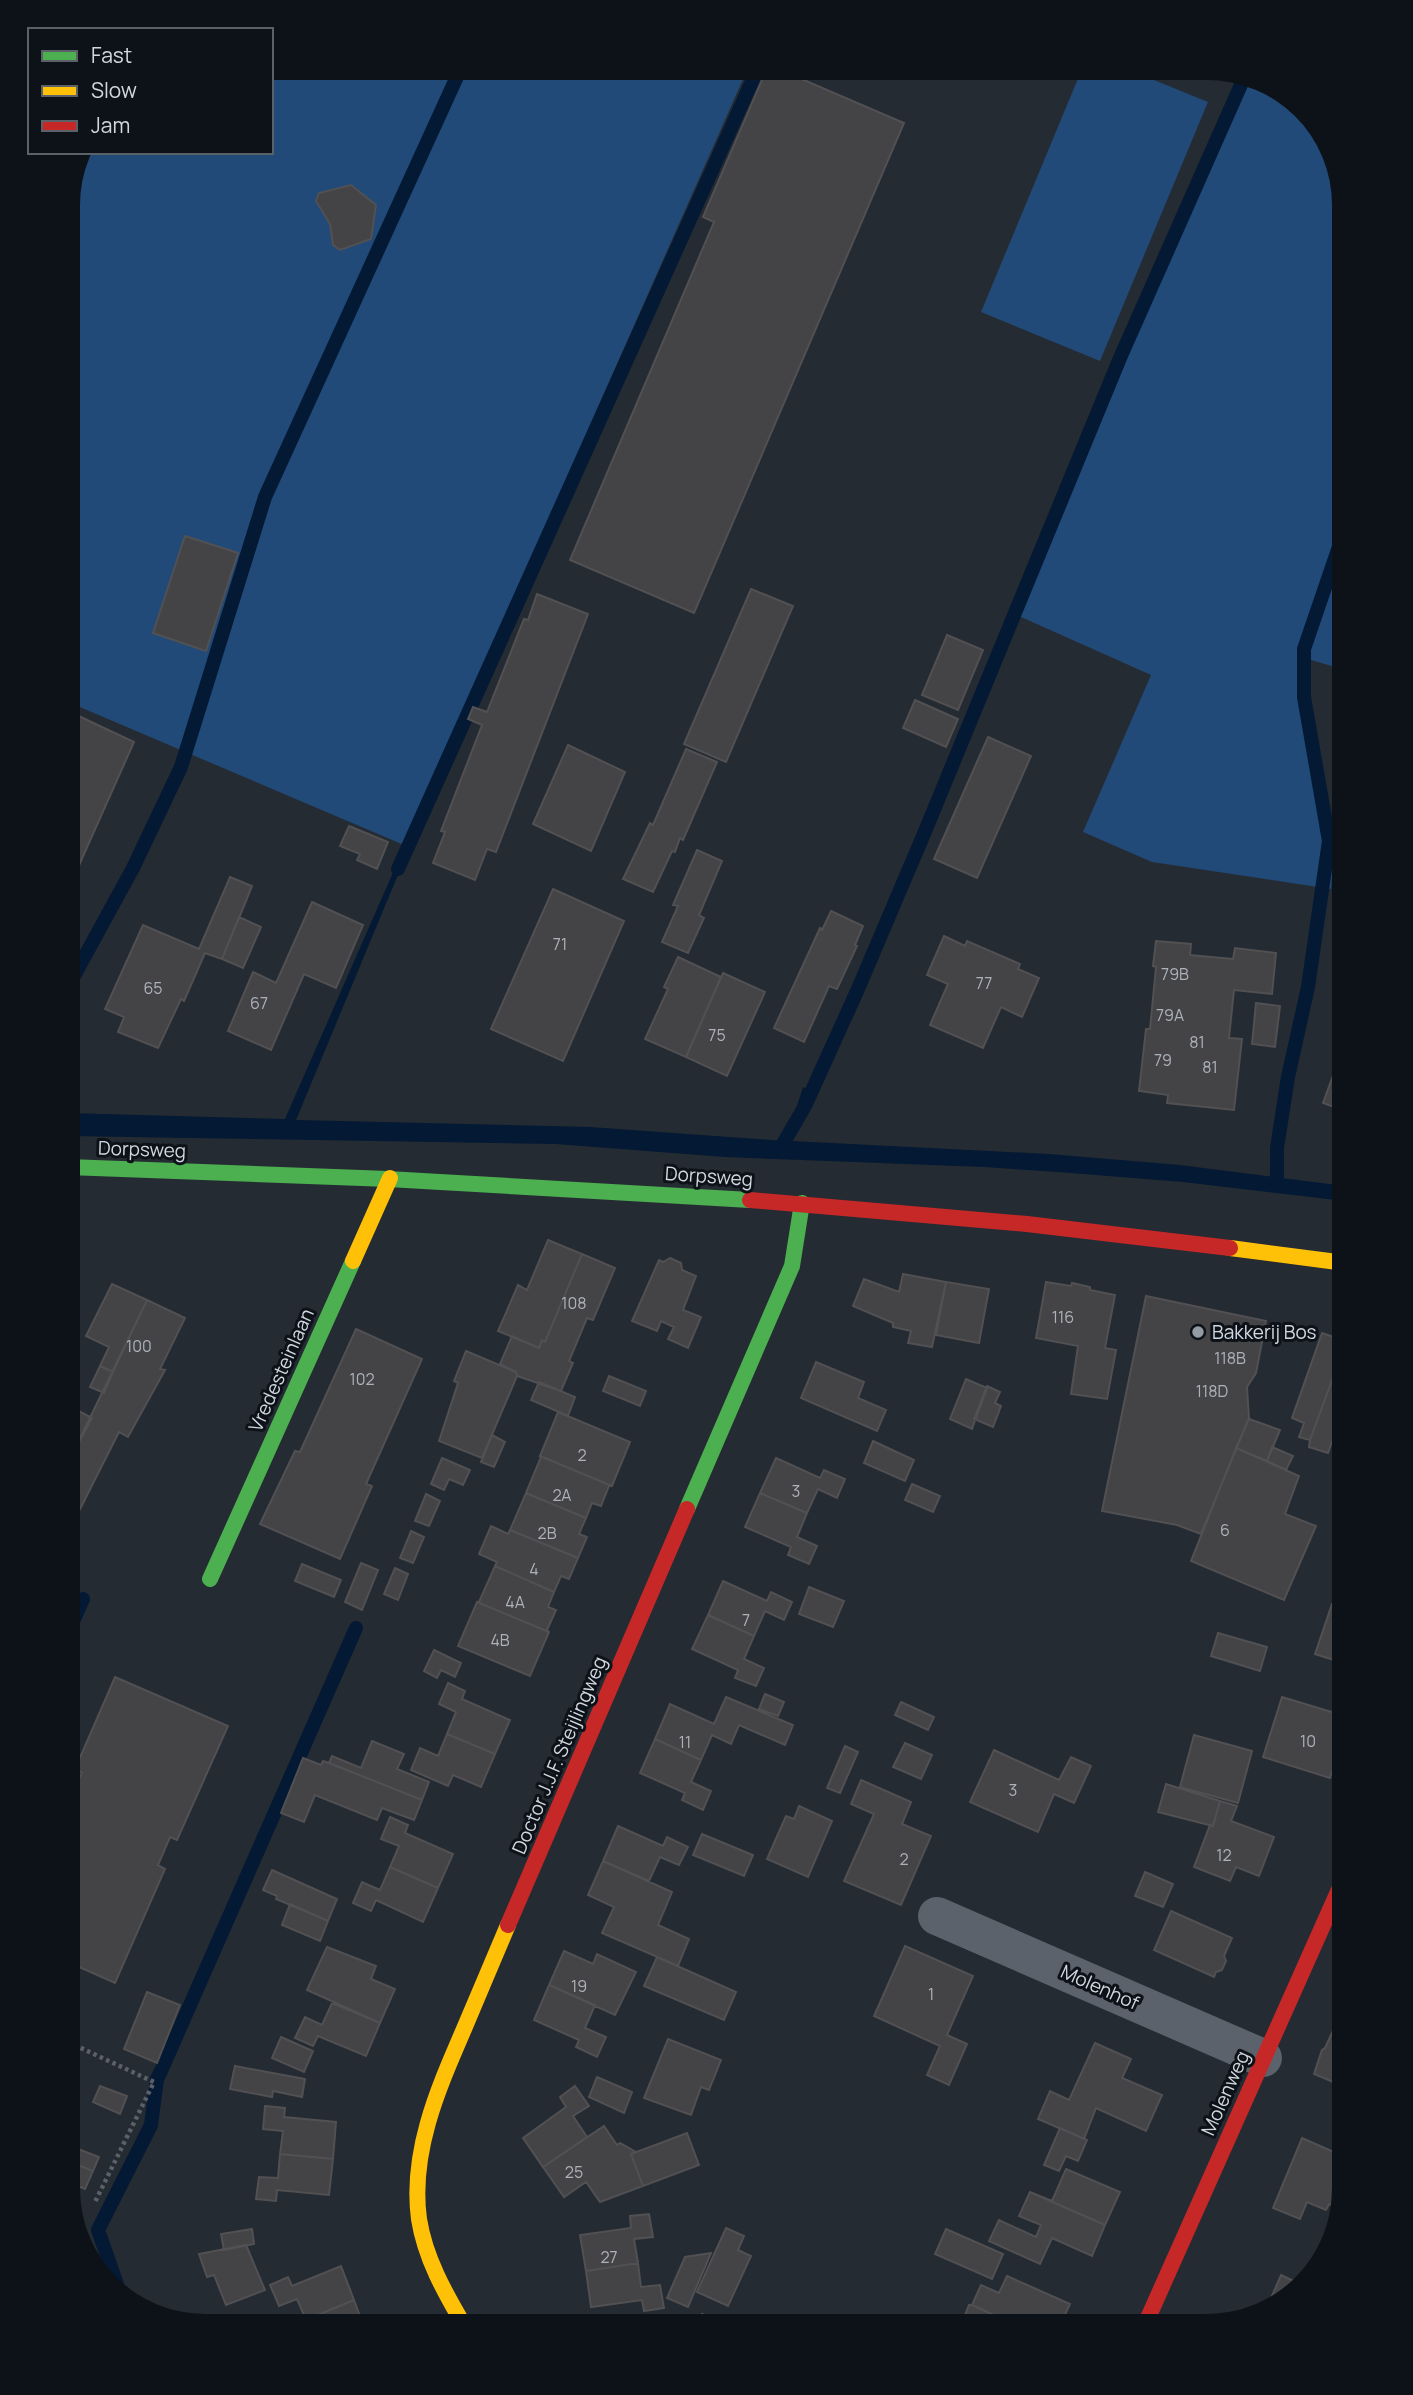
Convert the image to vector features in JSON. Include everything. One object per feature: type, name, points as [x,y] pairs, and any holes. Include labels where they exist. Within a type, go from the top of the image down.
[{"type":"street","name":"Dorpsweg","points":[[81,1167],[390,1178],[802,1203],[1193,1241],[1333,1261]]},
{"type":"street","name":"Vredesteinlaan","points":[[211,1579],[390,1178]]},
{"type":"street","name":"Doctor J.J.F. Steijlingweg","points":[[458,2314],[425,2249],[417,2204],[421,2149],[437,2091],[792,1266],[802,1203]]},
{"type":"street","name":"Molenweg","points":[[1150,2314],[1333,1903]]},
{"type":"street","name":"Molenhof","points":[[937,1916],[1263,2058]]},
{"type":"path","points":[[80,2048],[154,2082],[94,2204]]},
{"type":"shaded area","points":[[273,81],[742,81],[404,845],[81,707],[81,198],[92,154],[273,154]]},
{"type":"shaded area","points":[[1077,81],[1156,81],[1208,102],[1100,361],[981,312]]},
{"type":"shaded area","points":[[1239,85],[1263,93],[1290,112],[1320,150],[1331,189],[1333,666],[1308,659],[1311,754],[1333,864],[1331,889],[1152,862],[1083,832],[1151,675],[1010,612],[1230,111]]},
{"type":"shaded area","points":[[402,852],[407,853],[296,1120],[590,1127],[786,1141],[803,1087],[808,1090],[792,1141],[1049,1154],[1180,1165],[1333,1184],[1333,1200],[1183,1182],[1058,1172],[725,1157],[556,1144],[81,1136],[81,1113],[285,1119]]},
{"type":"building","points":[[761,81],[806,81],[904,123],[694,613],[570,560],[714,222],[703,217]]},
{"type":"building","points":[[351,185],[376,205],[371,239],[340,250],[333,245],[330,224],[316,201],[319,193]]},
{"type":"building","points":[[185,536],[238,553],[206,651],[153,633]]},
{"type":"building","points":[[751,589],[793,606],[726,762],[684,744]]},
{"type":"building","points":[[537,594],[588,614],[496,852],[487,849],[475,880],[433,863],[445,832],[441,831],[482,725],[468,719],[473,707],[487,712],[524,619],[528,620]]},
{"type":"building","points":[[947,635],[983,650],[958,710],[922,695]]},
{"type":"building","points":[[915,700],[958,719],[946,747],[903,728]]},
{"type":"building","points":[[81,717],[134,742],[81,862]]},
{"type":"building","points":[[988,737],[1031,756],[977,878],[934,859]]},
{"type":"building","points":[[568,745],[625,772],[591,851],[533,824]]},
{"type":"building","points":[[686,749],[717,762],[683,840],[680,838],[675,852],[672,851],[653,892],[623,879],[650,823],[653,825]]},
{"type":"building","points":[[349,826],[388,842],[377,869],[357,860],[360,854],[340,846]]},
{"type":"building","points":[[697,850],[722,861],[699,915],[704,918],[688,953],[662,942],[678,906],[673,905]]},
{"type":"building","points":[[230,877],[252,886],[222,959],[205,953],[184,1001],[181,999],[158,1048],[118,1032],[124,1017],[105,1009],[143,925],[199,949]]},
{"type":"building","points":[[553,889],[624,921],[563,1061],[491,1029]]},
{"type":"building","points":[[312,902],[363,925],[336,988],[304,974],[271,1050],[228,1031],[253,972],[276,983]]},
{"type":"building","points":[[831,911],[863,926],[837,989],[829,986],[804,1042],[774,1028],[820,928],[822,930]]},
{"type":"building","points":[[239,917],[261,927],[243,968],[222,959]]},
{"type":"building","points":[[944,936],[965,946],[967,941],[1020,964],[1018,969],[1039,978],[1022,1017],[1001,1007],[983,1048],[930,1025],[948,984],[927,975]]},
{"type":"building","points":[[1156,941],[1191,944],[1190,955],[1233,959],[1235,948],[1276,953],[1272,994],[1234,990],[1229,1038],[1242,1039],[1234,1110],[1167,1103],[1168,1095],[1139,1091],[1146,1029],[1150,1029]]},
{"type":"building","points":[[678,957],[721,977],[686,1057],[645,1039],[668,989],[664,987]]},
{"type":"building","points":[[723,973],[765,992],[727,1076],[686,1057]]},
{"type":"building","points":[[1256,1003],[1280,1006],[1275,1047],[1252,1044]]},
{"type":"building","points":[[1333,1076],[1333,1107],[1323,1103]]},
{"type":"building","points":[[548,1240],[582,1254],[545,1342],[542,1340],[539,1348],[498,1331],[518,1285],[527,1290]]},
{"type":"building","points":[[582,1254],[615,1268],[593,1320],[587,1318],[569,1361],[573,1363],[561,1391],[517,1376],[516,1372],[500,1364],[512,1336],[539,1348],[542,1340],[545,1342]]},
{"type":"building","points":[[670,1258],[681,1263],[682,1270],[696,1276],[683,1310],[701,1317],[688,1348],[668,1339],[674,1327],[661,1321],[657,1331],[632,1321],[659,1260],[663,1262]]},
{"type":"building","points":[[903,1274],[946,1282],[932,1347],[908,1343],[911,1331],[893,1327],[893,1323],[853,1306],[864,1279],[899,1292]]},
{"type":"building","points":[[946,1282],[989,1289],[979,1343],[936,1335]]},
{"type":"building","points":[[1046,1282],[1071,1286],[1072,1283],[1115,1295],[1105,1348],[1116,1350],[1107,1399],[1071,1394],[1078,1346],[1036,1338]]},
{"type":"building","points":[[112,1284],[147,1300],[113,1372],[100,1366],[109,1347],[86,1336]]},
{"type":"building","points":[[1146,1296],[1266,1321],[1256,1373],[1247,1387],[1249,1418],[1201,1534],[1177,1525],[1102,1511]]},
{"type":"building","points":[[147,1300],[185,1318],[160,1369],[165,1370],[128,1437],[119,1432],[80,1508],[80,1437]]},
{"type":"building","points":[[356,1329],[422,1359],[366,1484],[372,1486],[340,1559],[260,1524],[295,1451],[300,1452]]},
{"type":"building","points":[[1322,1333],[1333,1337],[1333,1378],[1310,1440],[1299,1437],[1304,1423],[1292,1418]]},
{"type":"building","points":[[466,1351],[516,1372],[517,1376],[482,1458],[439,1441],[458,1383],[454,1381]]},
{"type":"building","points":[[816,1362],[864,1382],[858,1398],[886,1410],[877,1431],[801,1398]]},
{"type":"building","points":[[100,1366],[113,1372],[104,1393],[90,1387]]},
{"type":"building","points":[[609,1376],[646,1391],[640,1406],[603,1391]]},
{"type":"building","points":[[1333,1378],[1333,1439],[1328,1453],[1309,1447]]},
{"type":"building","points":[[966,1379],[987,1388],[972,1429],[950,1419]]},
{"type":"building","points":[[539,1382],[575,1397],[568,1416],[531,1400]]},
{"type":"building","points":[[987,1386],[1000,1392],[995,1403],[1001,1406],[993,1427],[974,1419]]},
{"type":"building","points":[[80,1412],[92,1418],[80,1440]]},
{"type":"building","points":[[558,1412],[630,1442],[612,1486],[540,1456]]},
{"type":"building","points":[[1249,1419],[1280,1430],[1267,1461],[1236,1448]]},
{"type":"building","points":[[492,1435],[505,1442],[494,1467],[481,1462]]},
{"type":"building","points":[[873,1441],[914,1460],[905,1481],[864,1463]]},
{"type":"building","points":[[1272,1447],[1293,1456],[1286,1470],[1267,1461]]},
{"type":"building","points":[[1236,1448],[1299,1476],[1285,1514],[1316,1526],[1284,1600],[1191,1561]]},
{"type":"building","points":[[539,1456],[612,1486],[609,1486],[601,1506],[592,1503],[586,1518],[526,1493],[541,1457]]},
{"type":"building","points":[[442,1458],[470,1470],[463,1485],[449,1479],[444,1490],[431,1484]]},
{"type":"building","points":[[776,1458],[820,1478],[824,1470],[845,1479],[837,1498],[818,1489],[807,1513],[760,1493]]},
{"type":"building","points":[[912,1484],[940,1496],[933,1512],[905,1500]]},
{"type":"building","points":[[526,1493],[586,1518],[579,1534],[587,1537],[578,1558],[510,1530]]},
{"type":"building","points":[[760,1493],[807,1513],[797,1537],[817,1546],[809,1564],[788,1555],[791,1547],[745,1527]]},
{"type":"building","points":[[426,1494],[440,1501],[429,1526],[415,1521]]},
{"type":"building","points":[[491,1526],[508,1534],[510,1530],[578,1558],[569,1579],[561,1576],[554,1592],[495,1566],[497,1562],[479,1554]]},
{"type":"building","points":[[411,1531],[424,1537],[413,1563],[400,1558]]},
{"type":"building","points":[[361,1563],[378,1570],[362,1610],[345,1602]]},
{"type":"building","points":[[302,1564],[341,1580],[334,1597],[295,1581]]},
{"type":"building","points":[[495,1566],[554,1592],[548,1607],[556,1610],[547,1630],[549,1632],[477,1602]]},
{"type":"building","points":[[395,1568],[408,1574],[398,1600],[384,1594]]},
{"type":"building","points":[[723,1581],[767,1601],[771,1592],[792,1602],[784,1620],[765,1611],[754,1636],[708,1615]]},
{"type":"building","points":[[809,1587],[844,1601],[833,1627],[799,1614]]},
{"type":"building","points":[[477,1602],[549,1632],[530,1676],[458,1646]]},
{"type":"building","points":[[1333,1604],[1333,1660],[1315,1654]]},
{"type":"building","points":[[708,1615],[754,1636],[744,1659],[764,1668],[756,1686],[735,1678],[738,1670],[692,1649]]},
{"type":"building","points":[[1218,1633],[1267,1647],[1260,1671],[1211,1656]]},
{"type":"building","points":[[434,1650],[461,1663],[455,1677],[441,1670],[437,1678],[424,1671]]},
{"type":"building","points":[[115,1677],[228,1726],[177,1840],[170,1837],[158,1865],[165,1869],[115,1983],[80,1967],[80,1757]]},
{"type":"building","points":[[448,1683],[465,1691],[462,1699],[510,1720],[495,1754],[447,1734],[456,1712],[439,1704]]},
{"type":"building","points":[[765,1694],[784,1702],[778,1716],[759,1709]]},
{"type":"building","points":[[726,1697],[793,1725],[785,1745],[739,1725],[731,1744],[712,1735],[701,1760],[655,1739],[670,1704],[714,1724]]},
{"type":"building","points":[[1282,1697],[1333,1712],[1333,1769],[1330,1778],[1263,1757]]},
{"type":"building","points":[[901,1702],[934,1717],[928,1730],[895,1715]]},
{"type":"building","points":[[447,1734],[495,1754],[481,1787],[453,1775],[448,1786],[411,1770],[420,1748],[438,1756]]},
{"type":"building","points":[[1194,1735],[1252,1751],[1238,1803],[1180,1787]]},
{"type":"building","points":[[655,1739],[701,1760],[691,1782],[711,1791],[703,1810],[682,1800],[685,1793],[640,1773]]},
{"type":"building","points":[[372,1741],[404,1754],[397,1769],[429,1782],[422,1800],[329,1763],[332,1756],[361,1768]]},
{"type":"building","points":[[905,1743],[932,1755],[921,1779],[893,1767]]},
{"type":"building","points":[[845,1746],[858,1752],[840,1793],[827,1788]]},
{"type":"building","points":[[994,1750],[1059,1780],[1071,1757],[1091,1766],[1074,1803],[1054,1794],[1038,1832],[970,1802]]},
{"type":"building","points":[[303,1758],[321,1765],[323,1761],[329,1763],[422,1800],[414,1820],[382,1808],[377,1820],[315,1795],[304,1822],[281,1813]]},
{"type":"building","points":[[861,1780],[911,1802],[902,1824],[931,1836],[901,1905],[844,1881],[874,1814],[851,1804]]},
{"type":"building","points":[[1166,1784],[1220,1801],[1213,1826],[1158,1812]]},
{"type":"building","points":[[1220,1801],[1237,1806],[1231,1821],[1274,1837],[1259,1876],[1236,1867],[1230,1881],[1194,1867],[1210,1825],[1213,1826]]},
{"type":"building","points":[[799,1806],[832,1821],[808,1877],[767,1859],[786,1816],[794,1819]]},
{"type":"building","points":[[390,1817],[408,1825],[405,1833],[453,1854],[438,1888],[390,1867],[399,1846],[381,1839]]},
{"type":"building","points":[[618,1826],[663,1846],[667,1837],[688,1847],[679,1865],[660,1857],[649,1881],[603,1861]]},
{"type":"building","points":[[702,1834],[753,1855],[744,1876],[693,1855]]},
{"type":"building","points":[[603,1861],[672,1892],[658,1925],[689,1939],[678,1966],[602,1933],[614,1907],[588,1895]]},
{"type":"building","points":[[390,1867],[438,1888],[423,1922],[376,1900],[371,1911],[353,1903],[362,1882],[380,1890]]},
{"type":"building","points":[[272,1870],[337,1899],[328,1921],[276,1899],[277,1896],[263,1890]]},
{"type":"building","points":[[1145,1872],[1173,1884],[1163,1907],[1135,1896]]},
{"type":"building","points":[[290,1904],[328,1921],[320,1941],[282,1925]]},
{"type":"building","points":[[1171,1911],[1232,1938],[1224,1956],[1226,1961],[1222,1970],[1216,1972],[1214,1977],[1154,1950]]},
{"type":"building","points":[[905,1946],[973,1976],[947,2035],[967,2044],[949,2085],[927,2075],[940,2046],[874,2016]]},
{"type":"building","points":[[327,1947],[376,1966],[371,1979],[395,1989],[380,2023],[307,1990]]},
{"type":"building","points":[[564,1951],[593,1964],[597,1954],[636,1972],[615,2015],[549,1985]]},
{"type":"building","points":[[657,1957],[736,1992],[724,2020],[644,1986]]},
{"type":"building","points":[[549,1985],[595,2005],[585,2028],[606,2037],[597,2057],[576,2047],[579,2040],[534,2020]]},
{"type":"building","points":[[147,1992],[180,2005],[157,2063],[124,2049]]},
{"type":"building","points":[[332,2003],[380,2023],[366,2056],[318,2036],[313,2046],[295,2038],[305,2017],[322,2025]]},
{"type":"building","points":[[1333,2031],[1333,2082],[1314,2074]]},
{"type":"building","points":[[281,2037],[313,2051],[304,2072],[272,2058]]},
{"type":"building","points":[[668,2039],[721,2060],[709,2090],[701,2087],[691,2115],[644,2098]]},
{"type":"building","points":[[1095,2043],[1131,2059],[1122,2078],[1162,2095],[1146,2131],[1096,2108],[1084,2139],[1038,2119],[1050,2091],[1069,2100]]},
{"type":"building","points":[[235,2066],[305,2079],[302,2097],[273,2091],[272,2097],[230,2089]]},
{"type":"building","points":[[597,2077],[632,2092],[624,2113],[589,2097]]},
{"type":"building","points":[[100,2086],[127,2096],[120,2114],[93,2102]]},
{"type":"building","points":[[575,2086],[589,2106],[573,2116],[587,2137],[543,2167],[523,2138],[566,2107],[560,2097]]},
{"type":"building","points":[[265,2106],[285,2108],[284,2117],[336,2122],[333,2159],[280,2154],[283,2131],[263,2129]]},
{"type":"building","points":[[604,2126],[617,2145],[620,2143],[636,2152],[631,2154],[643,2186],[600,2202],[586,2182],[564,2197],[543,2167]]},
{"type":"building","points":[[1060,2128],[1087,2140],[1078,2161],[1066,2156],[1059,2171],[1044,2165]]},
{"type":"building","points":[[687,2133],[699,2165],[643,2186],[631,2154]]},
{"type":"building","points":[[1302,2138],[1333,2152],[1331,2205],[1329,2204],[1326,2210],[1307,2202],[1300,2219],[1273,2208]]},
{"type":"building","points":[[80,2150],[99,2157],[93,2171],[80,2166]]},
{"type":"building","points":[[280,2154],[333,2159],[329,2195],[277,2190],[276,2201],[256,2199],[259,2177],[278,2178]]},
{"type":"building","points":[[80,2166],[93,2171],[85,2189],[80,2187]]},
{"type":"building","points":[[1066,2169],[1120,2192],[1105,2225],[1030,2192],[1052,2201]]},
{"type":"building","points":[[1030,2192],[1105,2225],[1092,2256],[1052,2238],[1040,2264],[989,2241],[999,2220],[1036,2237],[1041,2225],[1019,2216]]},
{"type":"building","points":[[649,2214],[653,2237],[634,2239],[638,2263],[586,2271],[580,2235],[631,2228],[630,2216]]},
{"type":"building","points":[[726,2228],[744,2236],[738,2250],[751,2256],[728,2306],[697,2292]]},
{"type":"building","points":[[252,2229],[254,2244],[224,2250],[221,2234]]},
{"type":"building","points":[[946,2229],[1003,2254],[992,2279],[935,2254]]},
{"type":"building","points":[[246,2245],[265,2290],[226,2305],[214,2275],[207,2277],[199,2254]]},
{"type":"building","points":[[711,2253],[688,2307],[667,2298],[685,2257]]},
{"type":"building","points":[[638,2263],[641,2287],[660,2285],[664,2308],[644,2311],[642,2300],[591,2307],[586,2271]]},
{"type":"building","points":[[341,2266],[354,2300],[320,2314],[303,2314],[297,2299],[279,2306],[270,2285],[288,2277],[292,2286]]},
{"type":"building","points":[[1281,2275],[1293,2280],[1272,2296]]},
{"type":"building","points":[[1007,2276],[1070,2304],[1065,2314],[992,2314],[972,2305],[981,2285],[999,2293]]},
{"type":"building","points":[[354,2300],[359,2314],[320,2314]]},
{"type":"building","points":[[969,2305],[972,2305],[992,2314],[966,2314]]},
{"type":"waterway","points":[[81,964],[133,868],[181,767],[265,497],[455,81]]},
{"type":"waterway","points":[[398,869],[752,81]]},
{"type":"waterway","points":[[784,1142],[805,1106],[858,989],[1120,358],[1241,85]]},
{"type":"waterway","points":[[1277,1182],[1277,1148],[1288,1077],[1308,987],[1329,841],[1304,697],[1304,649],[1333,564]]},
{"type":"waterway","points":[[80,1605],[83,1599]]},
{"type":"waterway","points":[[113,2273],[98,2230],[151,2125],[157,2079],[356,1628]]},
{"type":"traffic: fast","points":[[81,1167],[388,1179],[750,1200]]},
{"type":"traffic: fast","points":[[687,1509],[792,1266],[802,1203]]},
{"type":"traffic: fast","points":[[210,1579],[353,1261]]},
{"type":"traffic: slow","points":[[353,1261],[390,1178]]},
{"type":"traffic: slow","points":[[1230,1248],[1333,1261]]},
{"type":"traffic: slow","points":[[458,2314],[431,2261],[419,2219],[417,2194],[422,2145],[436,2098],[508,1925]]},
{"type":"traffic: jam","points":[[750,1200],[1027,1224],[1230,1248]]},
{"type":"traffic: jam","points":[[508,1925],[687,1509]]},
{"type":"traffic: jam","points":[[1150,2314],[1333,1903]]},
{"type":"place","name":"Bakkerij Bos","points":[[1198,1332]]}]
